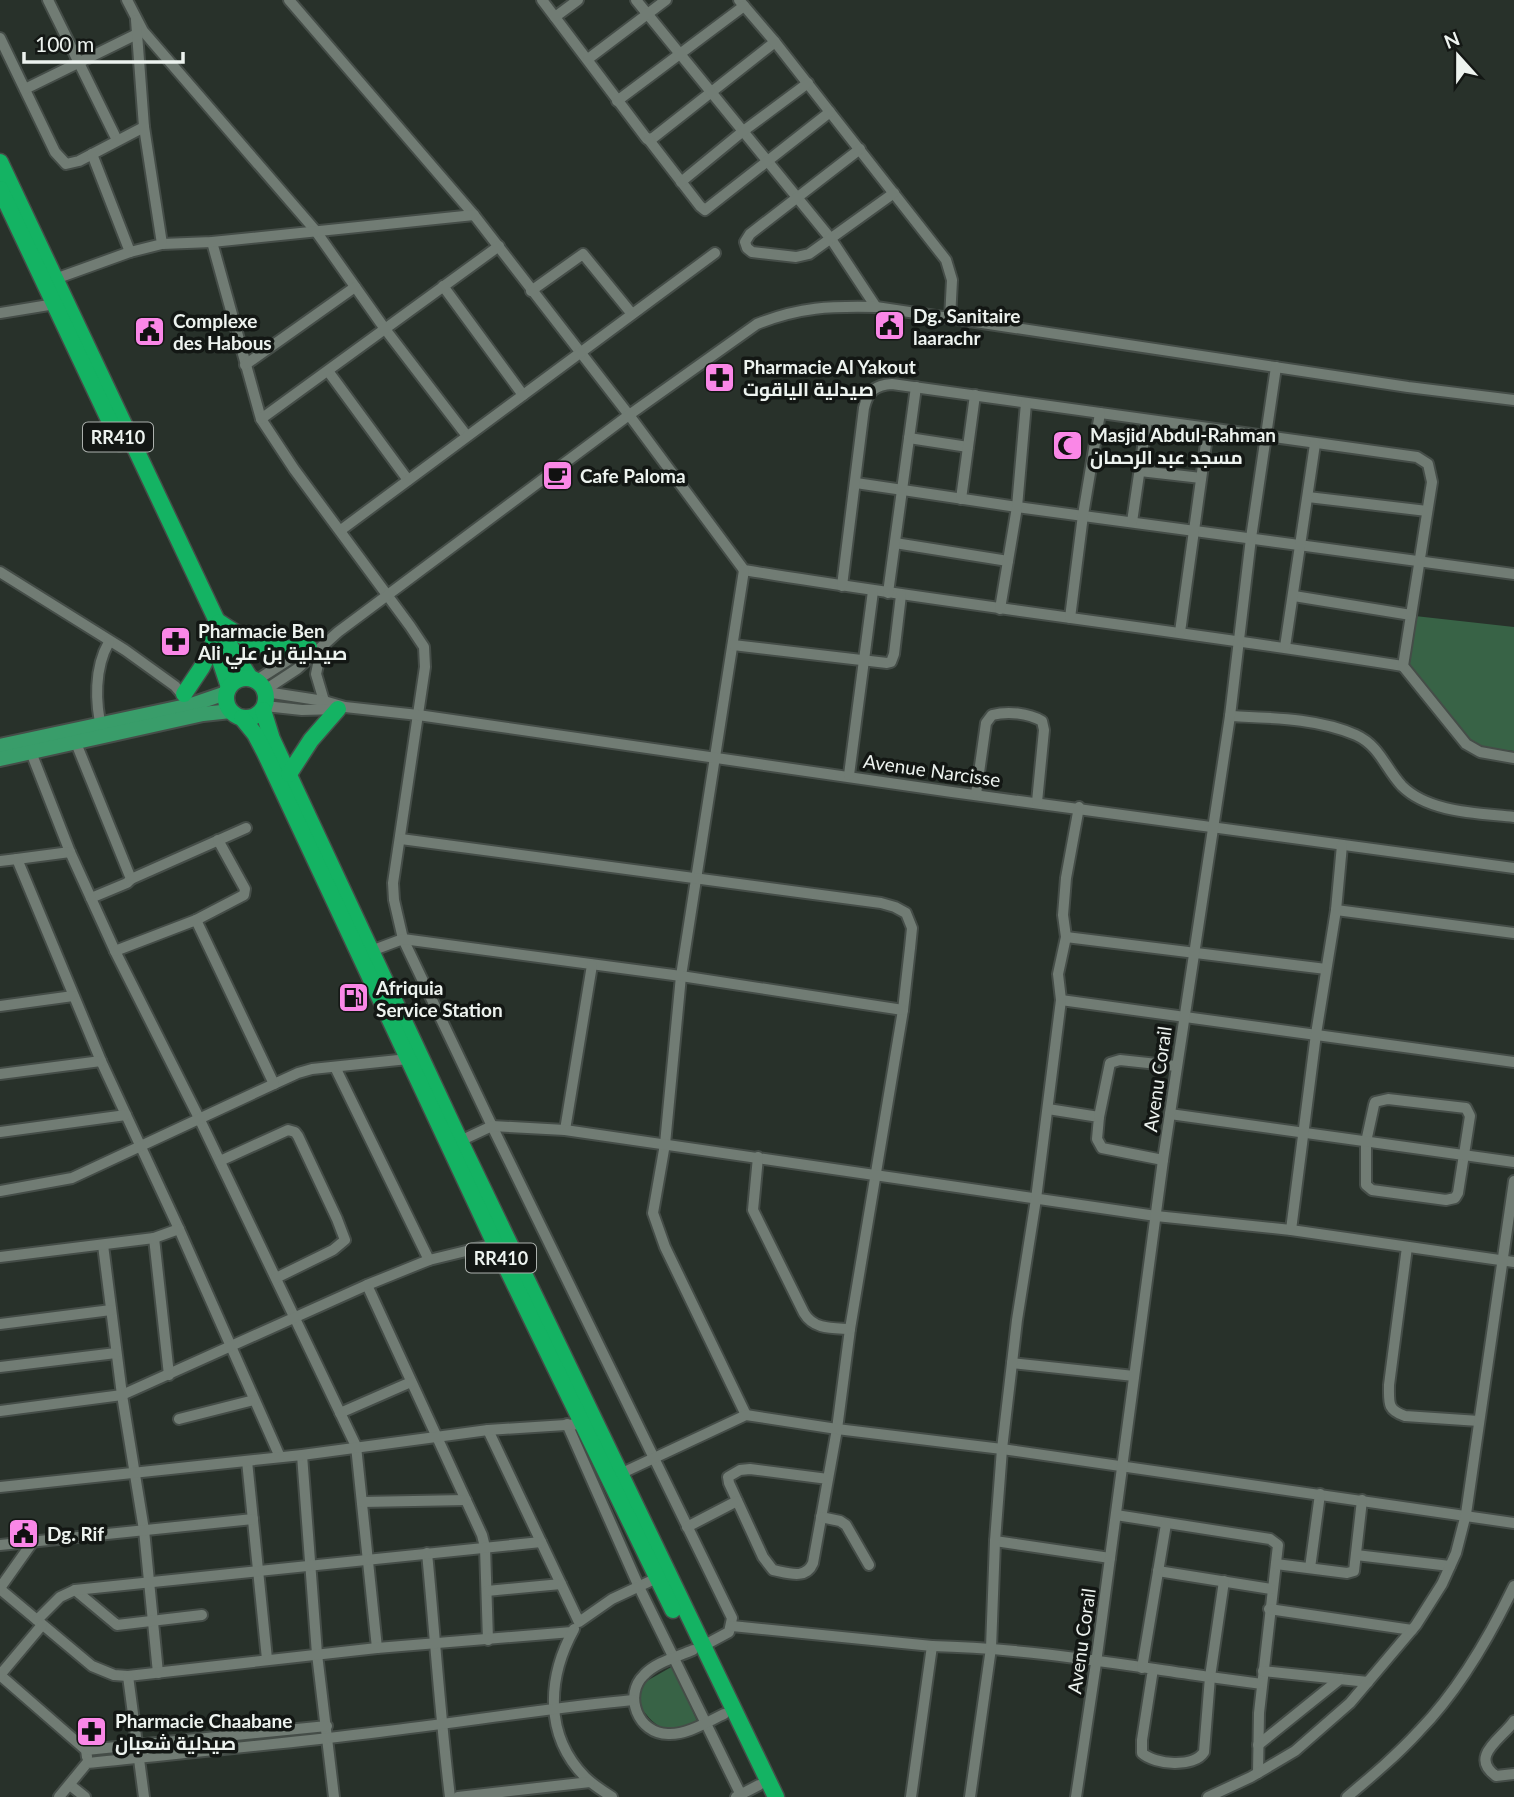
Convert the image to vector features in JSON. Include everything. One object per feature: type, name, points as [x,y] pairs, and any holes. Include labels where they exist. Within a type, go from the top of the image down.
[{"type":"highway","name":"RR410","points":[[0,162],[230,649],[261,693],[272,739],[460,1141],[620,1474],[698,1648],[724,1714],[761,1791]]},
{"type":"highway","name":"RR410","points":[[0,189],[215,642],[228,690],[226,703],[261,743],[495,1244],[574,1424],[698,1648],[776,1797]]},
{"type":"highway","points":[[217,621],[245,640],[266,647],[288,650],[316,646]]},
{"type":"highway","points":[[187,699],[215,642]]},
{"type":"highway","points":[[228,690],[242,678],[261,693],[254,717],[237,715]]},
{"type":"highway","points":[[289,774],[336,706]]},
{"type":"main road","points":[[0,746],[29,747],[76,743],[102,730],[187,699],[228,690]]},
{"type":"main road","points":[[0,759],[29,747],[102,730],[204,714],[237,715]]},
{"type":"street","points":[[48,0],[117,141]]},
{"type":"street","points":[[289,0],[499,246],[744,570],[873,591],[1239,640],[1403,666],[1466,744],[1480,752],[1514,758]]},
{"type":"street","points":[[542,0],[589,59],[645,138],[705,210],[830,112]]},
{"type":"street","points":[[555,17],[578,0]]},
{"type":"street","points":[[636,0],[831,239],[876,307]]},
{"type":"street","points":[[589,59],[666,0]]},
{"type":"street","points":[[129,3],[136,20],[198,96],[315,230],[385,329],[467,436]]},
{"type":"street","points":[[617,101],[681,55],[741,3],[775,41],[946,260],[952,280],[950,318]]},
{"type":"street","points":[[136,20],[135,35],[145,127],[162,244]]},
{"type":"street","points":[[25,89],[135,35]]},
{"type":"street","points":[[0,38],[55,152],[66,164],[92,155],[145,127]]},
{"type":"street","points":[[649,140],[775,41]]},
{"type":"street","points":[[681,182],[808,83]]},
{"type":"street","points":[[860,149],[750,234],[745,242],[747,248],[752,251],[801,257],[831,239],[894,193]]},
{"type":"street","points":[[92,155],[130,252]]},
{"type":"street","points":[[55,279],[130,252],[162,244],[212,242],[474,215]]},
{"type":"street","points":[[212,242],[261,419],[293,469],[389,595],[424,647],[425,667],[393,883],[403,939],[732,1618],[732,1626],[723,1636],[651,1668],[642,1676],[636,1686],[633,1700],[636,1711],[650,1729],[661,1734],[682,1733],[724,1714]]},
{"type":"street","points":[[261,419],[499,246]]},
{"type":"street","points":[[341,530],[715,253]]},
{"type":"street","points":[[531,290],[583,254],[632,314]]},
{"type":"street","points":[[443,286],[523,395]]},
{"type":"street","points":[[245,365],[355,287]]},
{"type":"street","points":[[0,313],[55,304]]},
{"type":"street","points":[[261,693],[297,669],[316,646],[389,595],[629,415],[757,324],[780,315],[828,306],[876,307],[1514,400]]},
{"type":"street","name":"Avenu Corail","points":[[1076,1797],[1163,1160],[1230,716],[1251,538],[1276,367]]},
{"type":"street","points":[[328,371],[408,480]]},
{"type":"street","points":[[842,586],[867,397],[871,391],[882,385],[916,387],[1418,457],[1428,464],[1431,474],[1403,666]]},
{"type":"street","points":[[888,593],[916,387]]},
{"type":"street","points":[[961,499],[975,395]]},
{"type":"street","points":[[1000,609],[1017,507],[1026,403]]},
{"type":"street","points":[[1070,618],[1100,413]]},
{"type":"street","points":[[1132,522],[1147,420]]},
{"type":"street","points":[[1180,632],[1208,429]]},
{"type":"street","points":[[909,438],[968,447]]},
{"type":"street","points":[[1285,647],[1315,444]]},
{"type":"street","points":[[1140,471],[1201,478]]},
{"type":"street","points":[[856,483],[1514,573]]},
{"type":"street","points":[[1308,497],[1427,511]]},
{"type":"street","points":[[895,543],[1008,561]]},
{"type":"street","points":[[744,570],[681,976],[665,1144],[653,1213],[654,1223],[746,1415]]},
{"type":"street","points":[[0,572],[125,650],[187,699]]},
{"type":"street","points":[[849,775],[873,591]]},
{"type":"street","points":[[733,645],[864,662],[891,662],[901,595]]},
{"type":"street","points":[[1294,596],[1411,615]]},
{"type":"street","points":[[102,730],[97,699],[98,680],[101,662],[109,642]]},
{"type":"street","points":[[316,646],[316,668],[336,706]]},
{"type":"street","name":"Avenue Narcisse","points":[[261,693],[302,710],[336,706],[418,715],[1514,868]]},
{"type":"street","points":[[976,794],[986,723],[992,715],[1002,713],[1033,716],[1042,721],[1044,730],[1037,802]]},
{"type":"street","points":[[1230,716],[1281,719],[1345,731],[1374,745],[1402,786],[1415,795],[1453,809],[1514,817]]},
{"type":"street","points":[[76,743],[131,879]]},
{"type":"street","points":[[29,747],[70,852],[115,951],[220,1161],[356,1446],[377,1648]]},
{"type":"street","points":[[970,1797],[991,1648],[1002,1449],[1048,1109],[1061,1000],[1058,974],[1066,937],[1063,915],[1066,878],[1079,807]]},
{"type":"street","points":[[91,898],[246,828]]},
{"type":"street","points":[[401,839],[881,903],[906,913],[912,928],[903,1010],[850,1329],[837,1429],[828,1479],[821,1517],[810,1570],[797,1575],[773,1570],[737,1502],[729,1477],[740,1470],[750,1469],[828,1479]]},
{"type":"street","points":[[115,951],[196,920],[244,895],[246,889],[218,840]]},
{"type":"street","points":[[1291,1230],[1316,1034],[1336,910],[1342,845]]},
{"type":"street","points":[[0,861],[70,852]]},
{"type":"street","points":[[17,859],[101,1061],[280,1457]]},
{"type":"street","points":[[1336,910],[1514,933]]},
{"type":"street","points":[[196,920],[274,1084]]},
{"type":"street","points":[[1066,937],[1326,970]]},
{"type":"street","points":[[371,951],[403,939],[681,976],[903,1010]]},
{"type":"street","points":[[565,1130],[592,965]]},
{"type":"street","points":[[0,1006],[73,996]]},
{"type":"street","points":[[1061,1000],[1514,1062]]},
{"type":"street","points":[[0,1191],[72,1178],[298,1073],[408,1059]]},
{"type":"street","points":[[1163,1160],[1102,1148],[1097,1139],[1099,1117],[1110,1063],[1120,1060],[1177,1066]]},
{"type":"street","points":[[0,1074],[101,1061]]},
{"type":"street","points":[[335,1068],[429,1261]]},
{"type":"street","points":[[1379,1100],[1466,1108],[1470,1116],[1458,1194],[1455,1198],[1446,1200],[1372,1190],[1364,1181],[1366,1142],[1374,1105],[1379,1100]]},
{"type":"street","points":[[1048,1109],[1099,1117]]},
{"type":"street","points":[[1170,1114],[1514,1162]]},
{"type":"street","points":[[0,1132],[126,1115]]},
{"type":"street","points":[[460,1141],[492,1126],[565,1130],[1156,1216],[1291,1230],[1508,1261]]},
{"type":"street","points":[[220,1161],[288,1130],[295,1132],[303,1148],[345,1240],[333,1250],[276,1278]]},
{"type":"street","points":[[758,1157],[753,1210],[804,1313],[817,1325],[850,1329]]},
{"type":"street","points":[[1208,1797],[1258,1773],[1295,1751],[1350,1703],[1412,1630],[1442,1584],[1456,1553],[1466,1514],[1479,1421],[1508,1261],[1514,1181]]},
{"type":"street","points":[[0,1257],[154,1238],[179,1229]]},
{"type":"street","points":[[154,1238],[169,1375]]},
{"type":"street","points":[[0,1411],[122,1395],[367,1285],[429,1261],[495,1244]]},
{"type":"street","points":[[103,1245],[122,1395],[144,1530],[158,1673]]},
{"type":"street","points":[[1407,1247],[1389,1385],[1390,1406],[1394,1412],[1405,1416],[1479,1421]]},
{"type":"street","points":[[367,1285],[477,1521],[485,1547],[488,1640]]},
{"type":"street","points":[[0,1324],[111,1310]]},
{"type":"street","points":[[0,1367],[116,1353]]},
{"type":"street","points":[[1012,1363],[1134,1376]]},
{"type":"street","points":[[340,1413],[411,1382]]},
{"type":"street","points":[[179,1419],[254,1400]]},
{"type":"street","points":[[620,1474],[746,1415],[1466,1514],[1514,1523]]},
{"type":"street","points":[[0,1488],[134,1471],[302,1455],[488,1430],[574,1424],[639,1587],[739,1796],[761,1791]]},
{"type":"street","points":[[488,1430],[579,1622]]},
{"type":"street","points":[[302,1455],[317,1654],[334,1797]]},
{"type":"street","points":[[247,1461],[267,1659]]},
{"type":"street","points":[[1310,1568],[1320,1494]]},
{"type":"street","points":[[362,1502],[466,1500]]},
{"type":"street","points":[[1276,1564],[1347,1573],[1354,1571],[1362,1500]]},
{"type":"street","points":[[687,1527],[737,1502]]},
{"type":"street","points":[[1116,1516],[1270,1539],[1278,1545],[1263,1671],[1258,1773]]},
{"type":"street","points":[[821,1517],[846,1525],[869,1565]]},
{"type":"street","points":[[0,1545],[253,1519]]},
{"type":"street","points":[[1166,1524],[1147,1669],[1141,1747],[1142,1753],[1147,1757],[1186,1762],[1201,1757],[1224,1581]]},
{"type":"street","points":[[34,1540],[0,1589],[92,1666],[114,1675],[128,1676],[377,1648],[572,1632]]},
{"type":"street","points":[[995,1541],[1110,1558]]},
{"type":"street","points":[[59,1797],[87,1763],[86,1750],[0,1675],[60,1597],[75,1590],[541,1542]]},
{"type":"street","points":[[428,1553],[441,1724],[450,1797]]},
{"type":"street","points":[[1356,1555],[1450,1566]]},
{"type":"street","points":[[1158,1571],[1271,1589]]},
{"type":"street","points":[[612,1797],[590,1782],[574,1764],[559,1731],[552,1708],[559,1664],[579,1622],[612,1599],[657,1578]]},
{"type":"street","points":[[487,1591],[561,1584]]},
{"type":"street","points":[[1347,1797],[1378,1772],[1421,1730],[1447,1698],[1483,1645],[1514,1587]]},
{"type":"street","points":[[75,1590],[117,1625],[202,1615]]},
{"type":"street","points":[[1269,1609],[1412,1630]]},
{"type":"street","points":[[732,1626],[932,1646],[991,1648],[1262,1684]]},
{"type":"street","points":[[911,1797],[932,1646]]},
{"type":"street","points":[[1263,1671],[1368,1682]]},
{"type":"street","points":[[128,1676],[144,1797]]},
{"type":"street","points":[[1258,1745],[1340,1679]]},
{"type":"street","points":[[86,1750],[441,1724],[552,1708],[633,1700]]},
{"type":"street","points":[[1513,1726],[1491,1746],[1485,1760],[1486,1767],[1496,1776],[1514,1774]]},
{"type":"street","points":[[87,1763],[327,1732]]},
{"type":"street","points":[[458,1797],[590,1782]]},
{"type":"street","points":[[69,1785],[85,1797]]},
{"type":"green space","points":[[1415,616],[1514,627],[1514,751],[1479,747],[1469,741],[1409,664]]},
{"type":"green space","points":[[673,1666],[697,1721],[669,1729],[652,1720],[642,1709],[639,1699],[645,1682]]},
{"type":"place","name":"Dg. Sanitaire laarachr","points":[[890,326]]},
{"type":"place","name":"Complexe des Habous","points":[[150,331]]},
{"type":"place","name":"Pharmacie Al Yakout صيدلية الياقوت","points":[[720,377]]},
{"type":"place","name":"Masjid Abdul-Rahman مسجد عبد الرحمان","points":[[1067,445]]},
{"type":"place","name":"Cafe Paloma","points":[[557,475]]},
{"type":"place","name":"Pharmacie Ben Ali صيدلية بن علي","points":[[175,641]]},
{"type":"place","name":"Afriquia Service Station","points":[[353,998]]},
{"type":"place","name":"Dg. Rif","points":[[24,1533]]},
{"type":"place","name":"Pharmacie Chaabane صيدلية شعبان","points":[[92,1731]]}]
